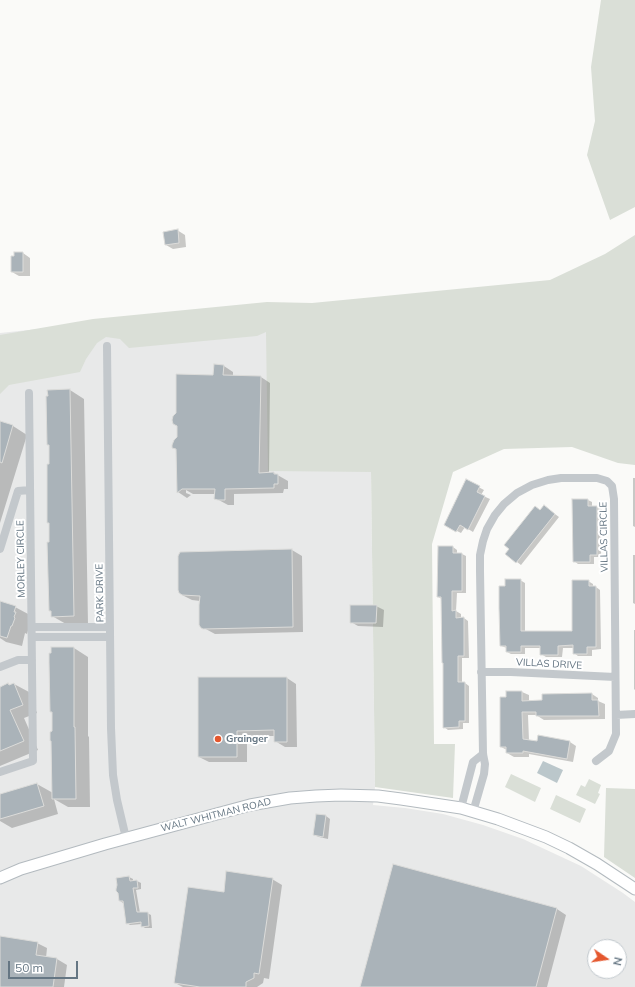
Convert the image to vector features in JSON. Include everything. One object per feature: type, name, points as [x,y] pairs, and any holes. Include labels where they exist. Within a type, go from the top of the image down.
[{"type":"main road","name":"WALT WHITMAN ROAD","points":[[0,878],[20,870],[126,838],[250,805],[290,798],[341,795],[378,796],[461,808],[498,819],[569,848],[635,889]]},
{"type":"street","name":"PARK DRIVE","points":[[107,346],[111,728],[113,776],[126,838]]},
{"type":"street","name":"MORLEY CIRCLE","points":[[0,772],[33,761],[29,393]]},
{"type":"street","name":"VILLAS CIRCLE","points":[[473,812],[484,774],[485,764],[483,754],[481,672],[480,555],[483,541],[487,529],[496,515],[504,504],[517,493],[532,485],[561,478],[597,478],[607,481],[612,486],[614,499],[616,734],[609,751],[596,761]]},
{"type":"street","name":"MORLEY CIRCLE","points":[[0,549],[18,491],[30,490]]},
{"type":"street","points":[[32,628],[110,627]]},
{"type":"street","points":[[32,637],[110,637]]},
{"type":"street","points":[[0,667],[18,660],[32,660]]},
{"type":"street","name":"VILLAS DRIVE","points":[[481,672],[615,677]]},
{"type":"street","points":[[616,715],[635,714]]},
{"type":"street","points":[[461,808],[474,762],[483,754]]},
{"type":"shaded area","points":[[601,0],[635,0],[635,207],[610,220],[587,155],[595,121],[591,67]]},
{"type":"shaded area","points":[[635,235],[635,465],[618,463],[572,447],[504,449],[453,472],[432,544],[434,744],[455,744],[453,798],[375,787],[371,472],[268,471],[266,332],[257,336],[129,348],[120,339],[106,337],[97,343],[86,359],[80,372],[9,385],[0,394],[0,335],[93,319],[267,302],[312,303],[550,280],[605,254]]},
{"type":"shaded area","points":[[264,305],[371,471],[375,787],[373,805],[443,814],[483,825],[523,839],[581,866],[623,893],[635,902],[635,987],[0,987],[0,333]]},
{"type":"shaded area","points":[[543,761],[563,770],[557,783],[537,773]]},
{"type":"shaded area","points":[[511,774],[541,788],[535,802],[505,787]]},
{"type":"shaded area","points":[[589,779],[601,785],[598,793],[600,794],[595,804],[576,795],[581,785],[585,787]]},
{"type":"shaded area","points":[[606,788],[635,789],[635,878],[604,857]]},
{"type":"shaded area","points":[[556,795],[586,809],[580,823],[550,809]]},
{"type":"building","points":[[178,229],[179,243],[165,245],[163,232]]},
{"type":"building","points":[[14,252],[23,252],[23,272],[11,272],[11,256],[14,256]]},
{"type":"building","points":[[214,364],[224,365],[223,375],[261,376],[259,473],[274,472],[274,474],[278,474],[278,484],[274,484],[274,488],[225,489],[225,500],[214,499],[215,489],[182,489],[177,493],[176,449],[172,448],[174,440],[177,437],[177,426],[173,424],[172,420],[176,413],[176,374],[213,375]]},
{"type":"building","points":[[70,389],[74,616],[51,617],[51,611],[49,611],[47,542],[49,542],[49,523],[47,523],[47,464],[49,464],[49,445],[47,445],[46,396],[48,396],[47,390]]},
{"type":"building","points":[[0,421],[13,425],[2,463],[0,462]]},
{"type":"building","points":[[466,479],[480,486],[477,492],[485,496],[468,530],[460,525],[456,532],[444,525]]},
{"type":"building","points":[[572,499],[588,499],[588,506],[597,506],[597,555],[590,555],[590,562],[573,562]]},
{"type":"building","points":[[544,505],[555,514],[516,563],[505,554],[509,549],[504,545],[535,506],[540,510]]},
{"type":"building","points":[[438,546],[453,546],[453,553],[462,553],[462,591],[452,591],[452,611],[456,610],[456,618],[464,617],[464,656],[458,656],[458,682],[465,682],[465,721],[459,721],[459,727],[443,728],[441,597],[437,597]]},
{"type":"building","points":[[292,549],[293,627],[203,629],[199,625],[200,596],[182,595],[179,593],[178,556],[180,552]]},
{"type":"building","points":[[505,579],[521,579],[521,631],[572,631],[572,580],[589,580],[589,586],[596,586],[596,647],[587,647],[587,654],[573,654],[573,645],[558,646],[558,655],[540,655],[540,646],[521,646],[521,652],[506,652],[506,646],[500,646],[499,608],[499,586],[505,586]]},
{"type":"building","points":[[0,601],[16,606],[14,612],[16,612],[15,618],[7,638],[0,636]]},
{"type":"building","points":[[350,605],[377,605],[376,623],[350,623]]},
{"type":"building","points":[[51,647],[74,647],[76,799],[52,799],[50,732],[52,731],[52,712],[50,712],[49,662]]},
{"type":"building","points":[[198,677],[287,677],[287,742],[274,742],[274,730],[237,731],[237,757],[198,757]]},
{"type":"building","points":[[8,683],[9,685],[14,683],[23,705],[10,710],[24,741],[0,751],[0,687]]},
{"type":"building","points":[[506,691],[522,691],[522,701],[542,700],[542,694],[592,693],[592,700],[598,700],[599,716],[536,716],[536,712],[522,712],[523,739],[537,741],[538,735],[570,741],[567,759],[523,751],[523,753],[506,753],[506,747],[500,747],[500,697],[506,697]]},
{"type":"building","points":[[37,783],[44,806],[0,819],[0,794]]},
{"type":"building","points":[[316,814],[326,815],[323,837],[313,835]]},
{"type":"building","points":[[393,864],[557,908],[536,987],[360,987]]},
{"type":"building","points":[[226,871],[273,878],[259,974],[254,973],[254,978],[246,982],[246,987],[200,987],[174,983],[188,887],[224,892]]},
{"type":"building","points":[[129,876],[130,881],[137,880],[138,888],[133,888],[137,912],[148,912],[149,926],[141,927],[141,922],[126,924],[123,901],[119,901],[118,893],[116,891],[116,878]]},
{"type":"building","points":[[0,936],[38,942],[36,955],[57,958],[53,987],[0,987]]},
{"type":"place","name":"Grainger","points":[[218,739]]}]
